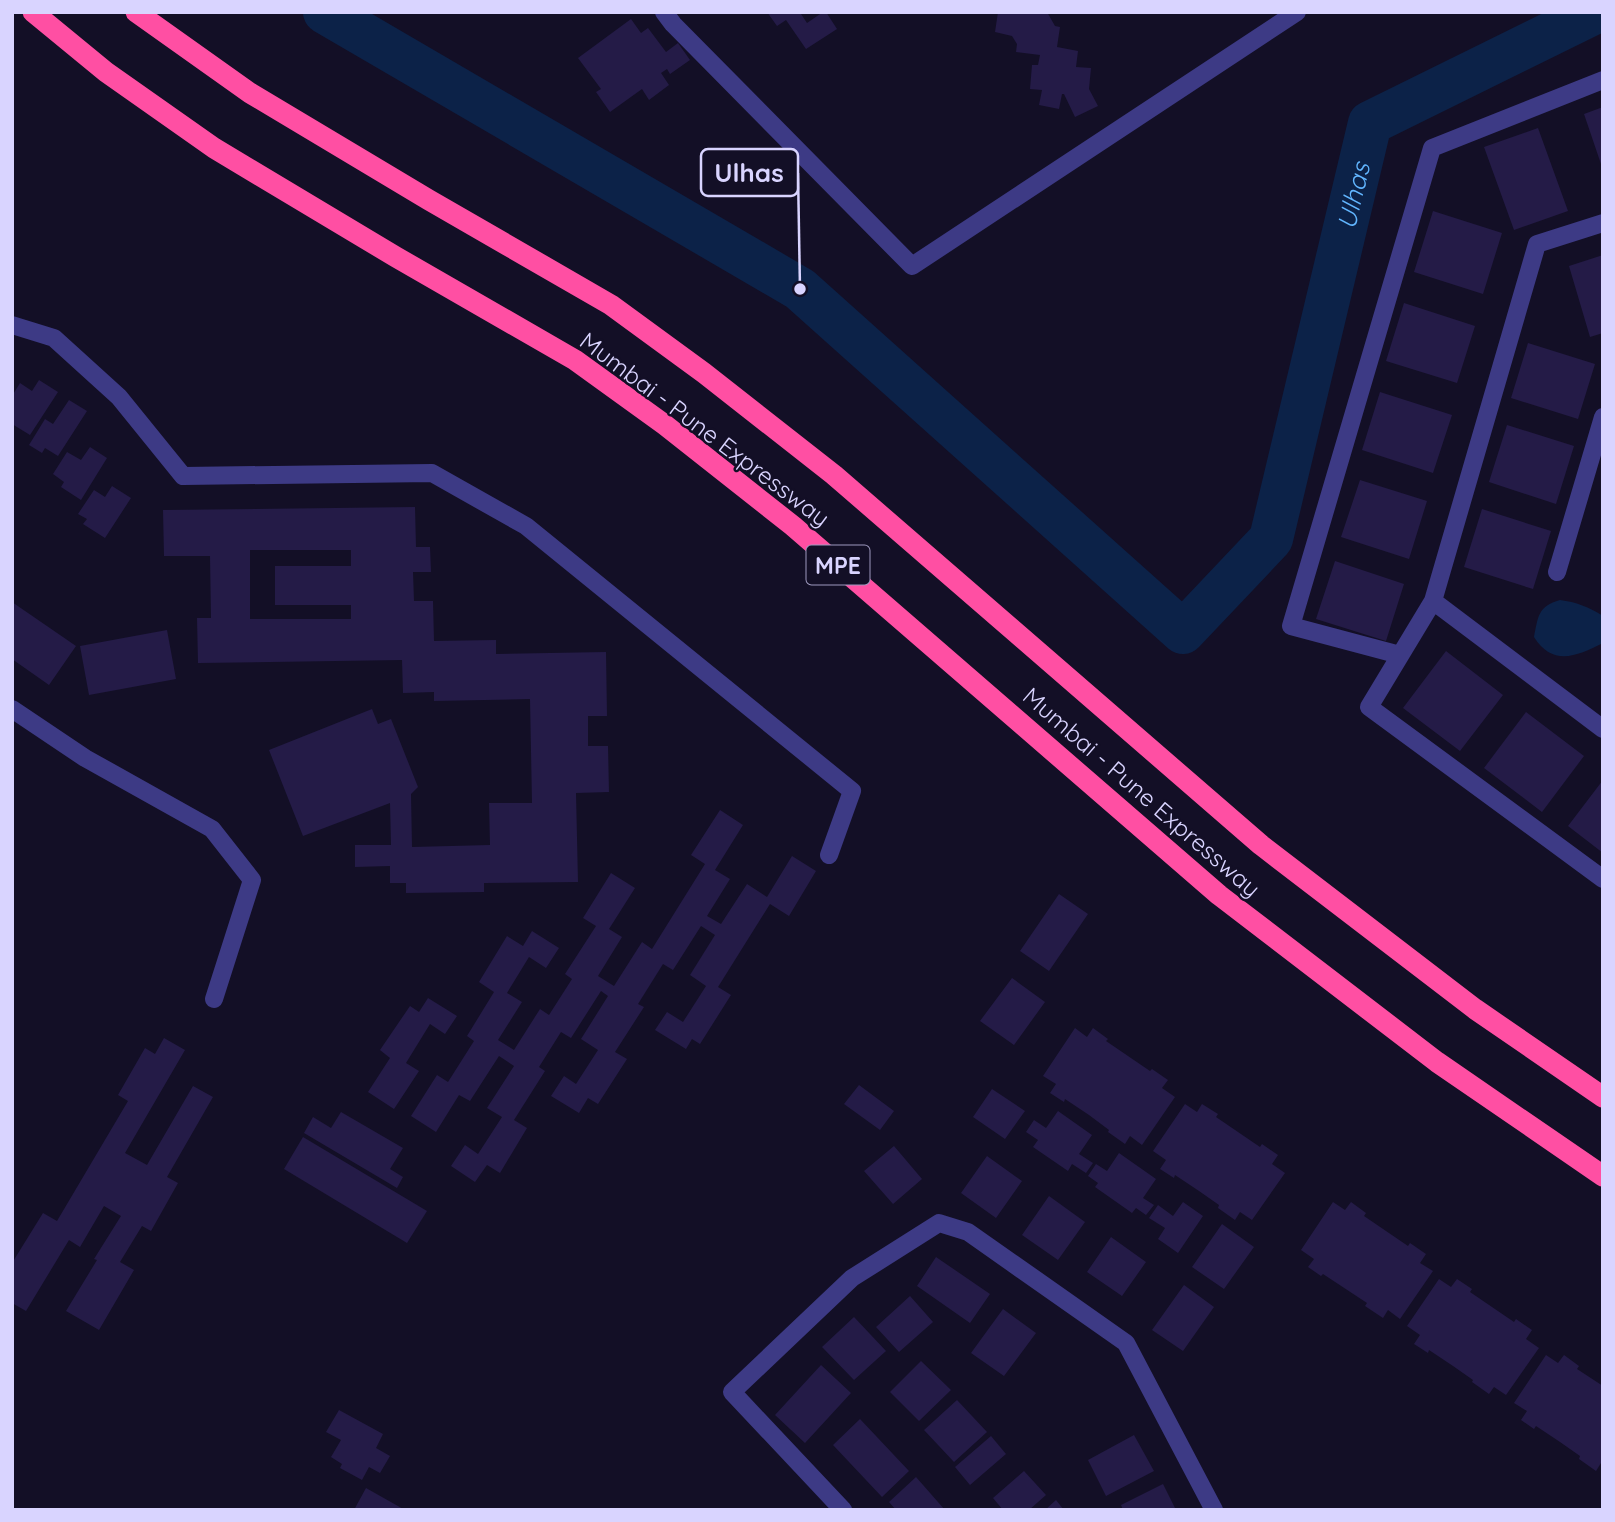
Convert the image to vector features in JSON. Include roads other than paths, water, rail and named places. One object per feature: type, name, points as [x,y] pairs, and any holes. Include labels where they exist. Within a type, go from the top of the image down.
[{"type":"highway","name":"Mumbai - Pune Expressway","points":[[33,12],[106,72],[215,148],[396,257],[576,360],[665,425],[793,526],[1219,895],[1437,1062],[1603,1176]]},
{"type":"highway","name":"Mumbai - Pune Expressway","points":[[136,12],[250,93],[611,305],[704,373],[834,475],[1261,845],[1475,1009],[1603,1097]]},
{"type":"street","points":[[664,12],[912,266],[1297,12]]},
{"type":"street","points":[[1400,655],[1291,626],[1432,148],[1603,80]]},
{"type":"street","points":[[1603,223],[1537,244],[1433,601],[1369,706],[1603,879]]},
{"type":"street","points":[[12,325],[54,338],[119,397],[183,476],[432,473],[526,526],[852,791],[829,855]]},
{"type":"street","points":[[1557,572],[1603,417]]},
{"type":"street","points":[[1433,601],[1603,729]]},
{"type":"street","points":[[12,709],[85,758],[212,829],[252,880],[214,999]]},
{"type":"street","points":[[843,1510],[732,1392],[852,1278],[940,1223],[968,1232],[1126,1343],[1214,1510]]},
{"type":"water","points":[[1560,600],[1582,605],[1603,616],[1603,643],[1584,652],[1566,656],[1557,656],[1541,646],[1534,637],[1540,613],[1553,602]]},
{"type":"waterway","name":"Ulhas","points":[[325,12],[800,289],[1183,632],[1271,539],[1370,123],[1595,12]]},
{"type":"place","name":"Ulhas","points":[[800,289]]}]
